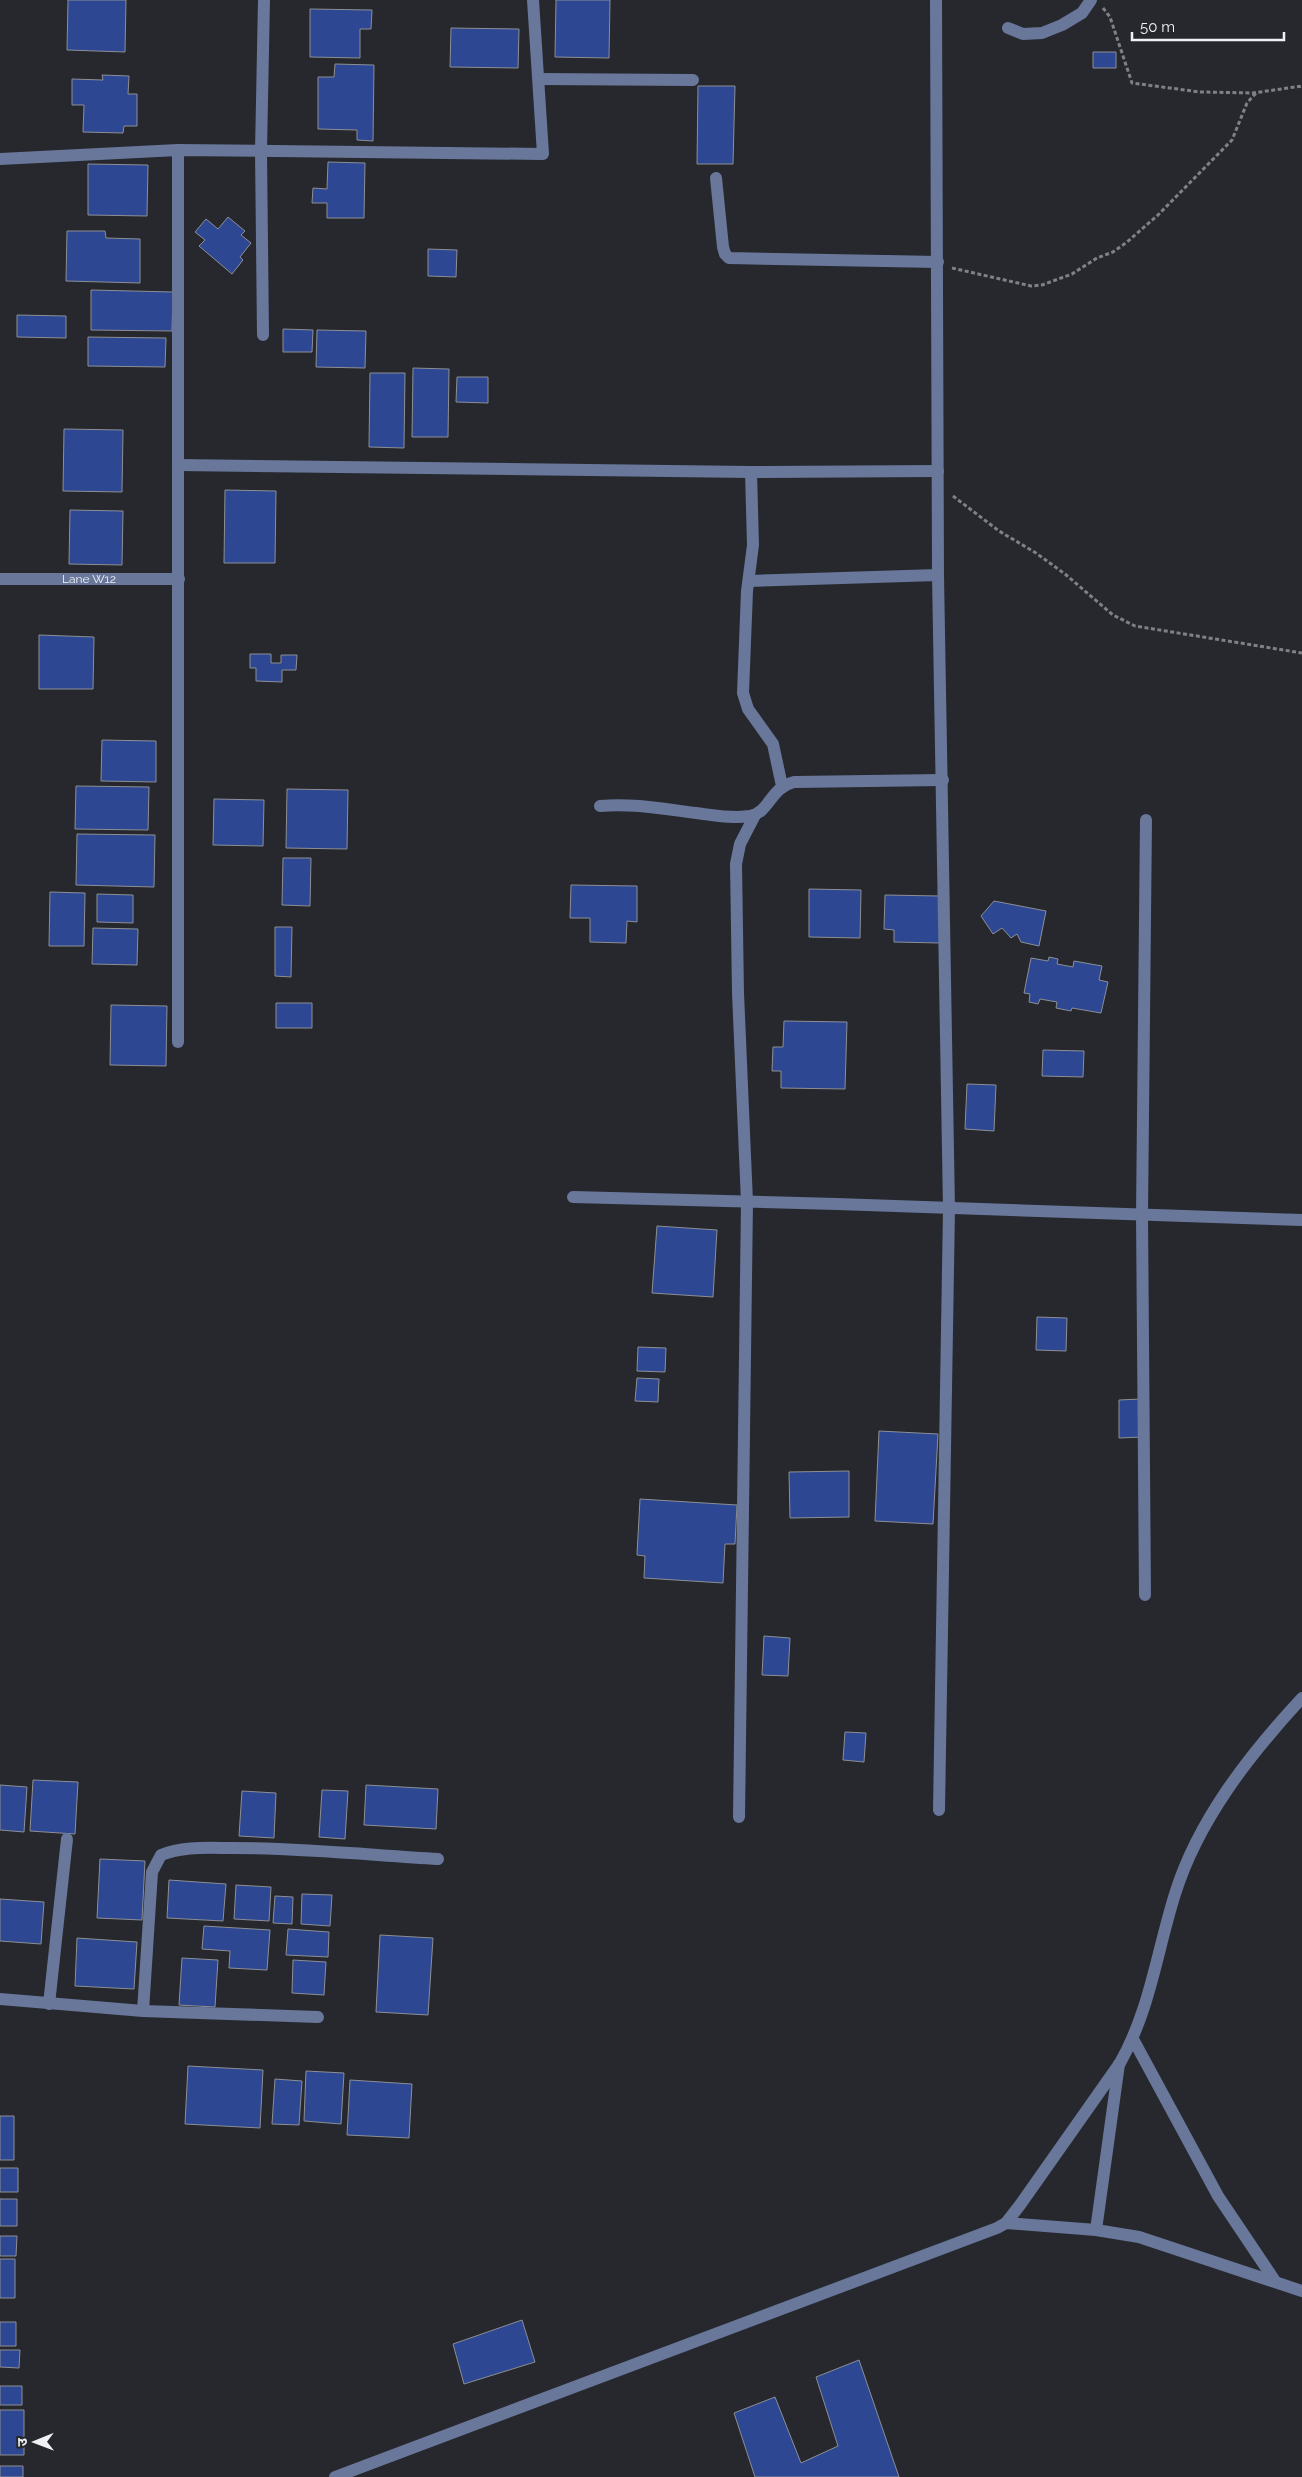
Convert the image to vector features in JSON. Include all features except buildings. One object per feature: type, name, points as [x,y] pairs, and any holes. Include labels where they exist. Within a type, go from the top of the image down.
[{"type":"street","points":[[263,335],[262,151],[264,0]]},
{"type":"street","points":[[0,159],[178,150],[543,154],[532,0]]},
{"type":"street","points":[[936,0],[938,575],[949,1209],[939,1810]]},
{"type":"street","points":[[1008,28],[1023,34],[1042,32],[1062,25],[1096,3]]},
{"type":"street","points":[[539,79],[693,80]]},
{"type":"street","points":[[178,150],[178,1042]]},
{"type":"street","points":[[716,178],[724,254],[729,258],[938,262]]},
{"type":"street","points":[[178,465],[751,472],[938,470]]},
{"type":"street","points":[[751,472],[753,545],[748,581],[743,693],[748,709],[773,744],[782,786]]},
{"type":"street","points":[[748,581],[938,575]]},
{"type":"street","name":"Lane W12","points":[[0,579],[179,579]]},
{"type":"street","points":[[600,806],[626,804],[710,815],[755,815],[762,811],[782,786],[802,781],[943,780]]},
{"type":"street","points":[[739,1817],[747,1202],[738,993],[736,864],[740,844],[755,815]]},
{"type":"street","points":[[1145,1595],[1142,1215],[1146,820]]},
{"type":"street","points":[[574,1197],[1302,1220]]},
{"type":"street","points":[[1006,2223],[1120,2063],[1133,2039],[1146,2006],[1175,1894],[1187,1859],[1223,1796],[1302,1698]]},
{"type":"street","points":[[49,2004],[66,1839]]},
{"type":"street","points":[[143,2011],[152,1872],[161,1855],[186,1848],[258,1848],[438,1859]]},
{"type":"street","points":[[0,1999],[143,2011],[318,2017]]},
{"type":"street","points":[[1133,2039],[1218,2196],[1275,2281]]},
{"type":"street","points":[[1096,2230],[1120,2063]]},
{"type":"street","points":[[335,2477],[1006,2223],[1096,2230],[1139,2237],[1302,2291]]},
{"type":"path","points":[[1096,3],[1110,17],[1132,83],[1200,92],[1257,92],[1302,86]]},
{"type":"path","points":[[938,262],[953,269],[1031,286],[1042,285],[1072,274],[1097,258],[1113,252],[1158,215],[1232,140],[1248,103],[1257,92]]},
{"type":"path","points":[[938,486],[999,531],[1036,553],[1065,574],[1113,615],[1135,626],[1302,653]]}]
